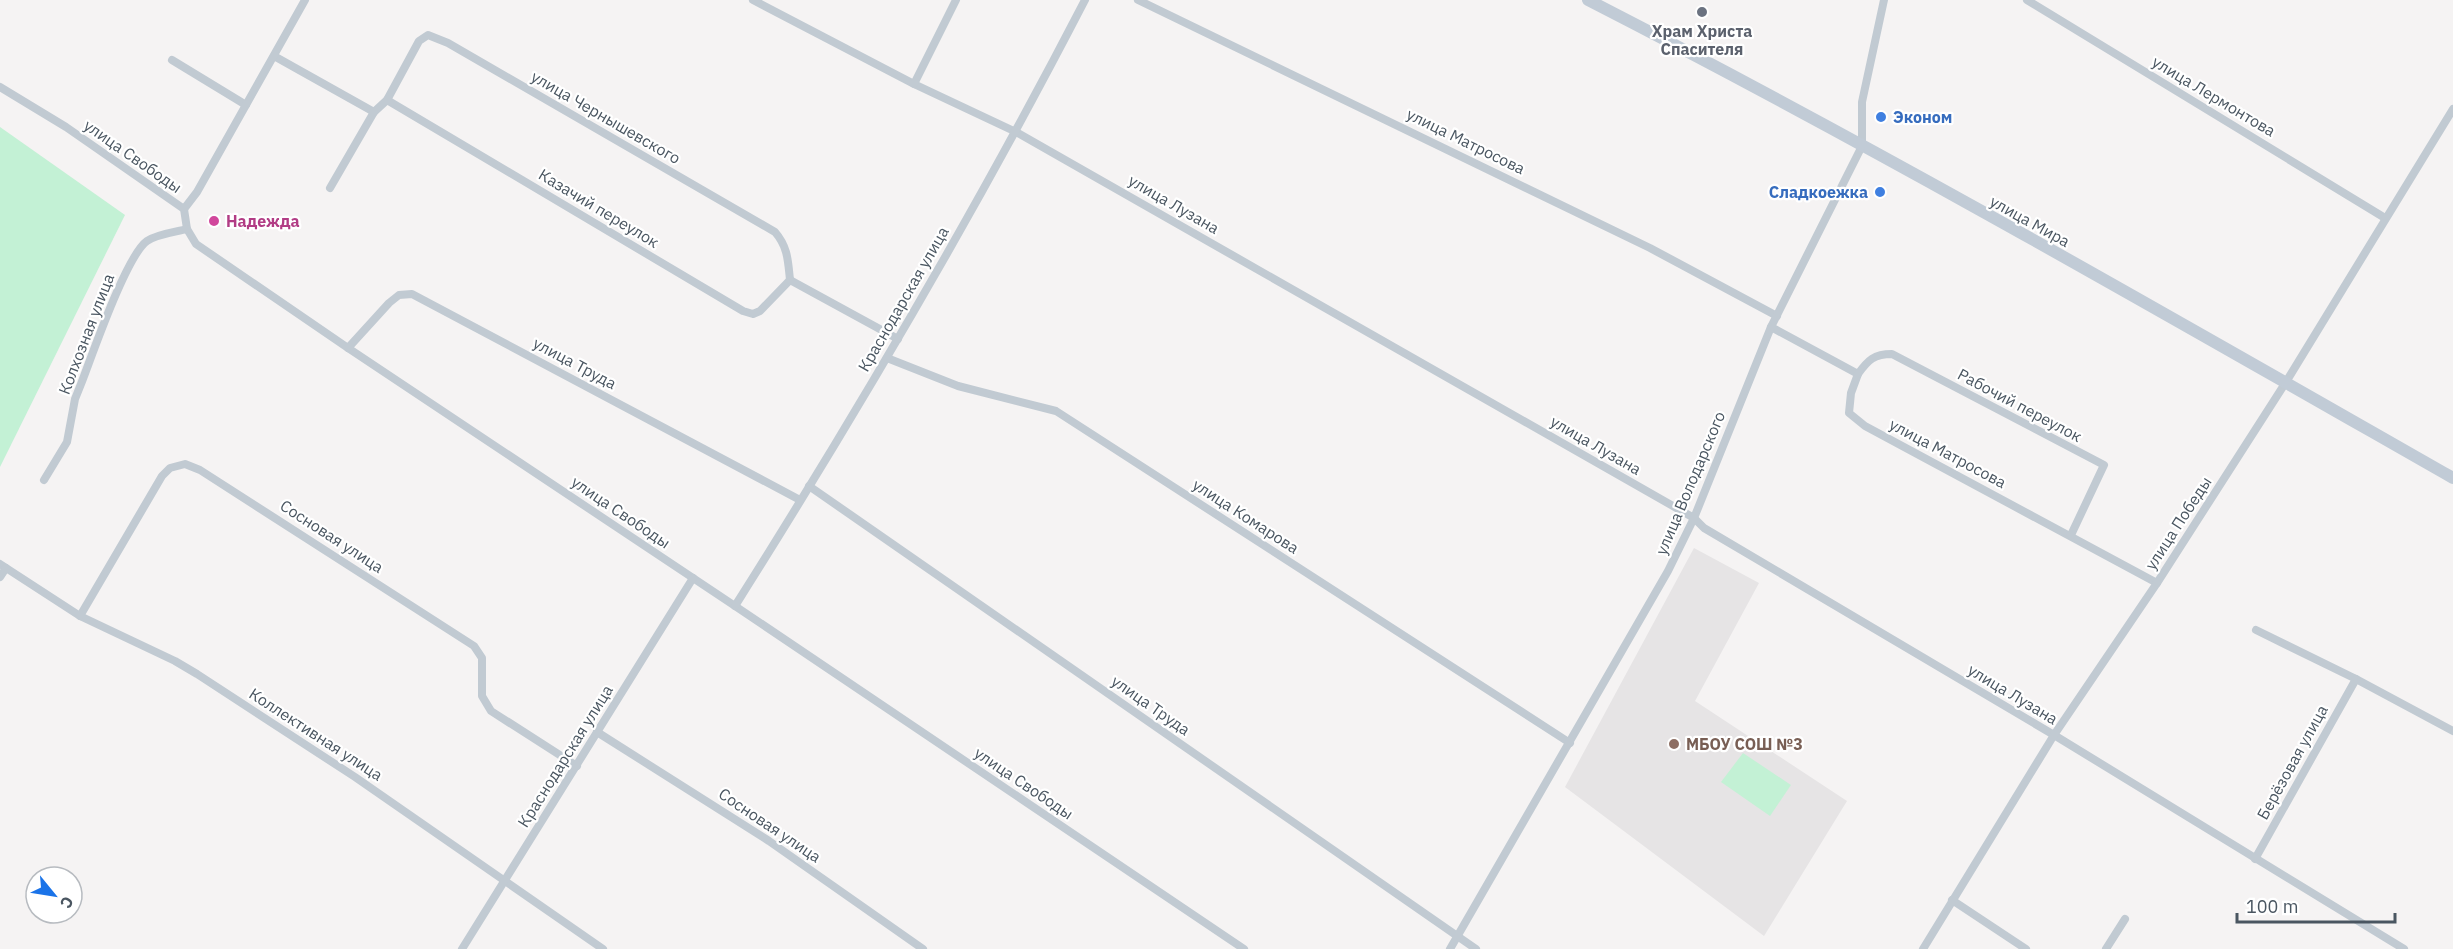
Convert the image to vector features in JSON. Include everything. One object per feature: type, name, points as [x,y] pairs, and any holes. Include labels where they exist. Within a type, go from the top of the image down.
[{"type":"main road","name":"улица Мира","points":[[1588,0],[1701,58],[1862,146],[2286,382],[2453,478]]},
{"type":"street","points":[[184,209],[197,192],[305,0]]},
{"type":"street","name":"улица Лузана","points":[[753,0],[915,84],[1016,132],[1694,518],[1704,528],[2054,735],[2404,949]]},
{"type":"street","points":[[915,84],[956,0]]},
{"type":"street","name":"Краснодарская улица","points":[[735,606],[898,339],[1016,132],[1085,0]]},
{"type":"street","name":"улица Матросова","points":[[1138,0],[1640,243],[1777,316]]},
{"type":"street","name":"улица Володарского","points":[[1450,949],[1668,571],[1694,518],[1771,327],[1862,146],[1862,102],[1883,0]]},
{"type":"street","name":"улица Лермонтова","points":[[2027,0],[2385,218]]},
{"type":"street","name":"улица Чернышевского","points":[[330,188],[374,112],[387,100],[419,41],[428,35],[448,43],[775,232],[784,242],[787,251],[790,280]]},
{"type":"street","points":[[274,56],[374,112]]},
{"type":"street","points":[[172,60],[246,105]]},
{"type":"street","name":"улица Свободы","points":[[0,87],[66,127],[184,209],[187,229],[196,244],[1244,949]]},
{"type":"street","name":"Казачий переулок","points":[[387,100],[743,311],[753,314],[760,311],[790,280]]},
{"type":"street","name":"улица Победы","points":[[1923,949],[2054,735],[2157,583],[2286,382],[2453,109]]},
{"type":"street","name":"Колхозная улица","points":[[44,480],[67,442],[75,399],[118,289],[134,259],[147,241],[187,229]]},
{"type":"street","points":[[790,280],[898,339]]},
{"type":"street","name":"улица Труда","points":[[348,348],[389,303],[399,295],[411,294],[800,500]]},
{"type":"street","points":[[1771,327],[1858,374]]},
{"type":"street","name":"Рабочий переулок","points":[[1858,374],[1868,360],[1878,354],[1892,354],[2104,465],[2071,535]]},
{"type":"street","name":"улица Комарова","points":[[887,358],[958,386],[1056,411],[1570,743]]},
{"type":"street","name":"улица Матросова","points":[[1858,374],[1851,393],[1849,413],[1865,426],[2157,583]]},
{"type":"street","name":"Сосновая улица","points":[[80,616],[162,476],[170,468],[185,464],[200,470],[474,646],[482,658],[484,678],[482,696],[491,711],[578,766]]},
{"type":"street","name":"улица Труда","points":[[809,486],[1476,949]]},
{"type":"street","points":[[0,577],[3,566]]},
{"type":"street","name":"Коллективная улица","points":[[3,566],[80,616],[175,661],[197,674],[355,777],[603,949]]},
{"type":"street","name":"Краснодарская улица","points":[[462,949],[693,578]]},
{"type":"street","points":[[2256,630],[2356,679],[2453,731]]},
{"type":"street","name":"Берёзовая улица","points":[[2255,859],[2356,679]]},
{"type":"street","name":"Сосновая улица","points":[[597,732],[769,841],[923,949]]},
{"type":"street","points":[[1952,900],[2026,949]]},
{"type":"street","points":[[2106,949],[2125,919]]},
{"type":"shaded area","name":"МБОУ СОШ №3","points":[[1694,548],[1759,583],[1695,701],[1847,801],[1764,936],[1565,787]]},
{"type":"green space","points":[[0,127],[125,215],[0,467]]},
{"type":"green space","points":[[1743,753],[1791,785],[1770,816],[1721,782]]},
{"type":"place","name":"Храм Христа Спасителя","points":[[1702,12]]},
{"type":"place","name":"Эконом","points":[[1881,117]]},
{"type":"place","name":"Сладкоежка","points":[[1880,192]]},
{"type":"place","name":"Надежда","points":[[214,221]]},
{"type":"place","name":"МБОУ СОШ №3","points":[[1674,744]]}]
